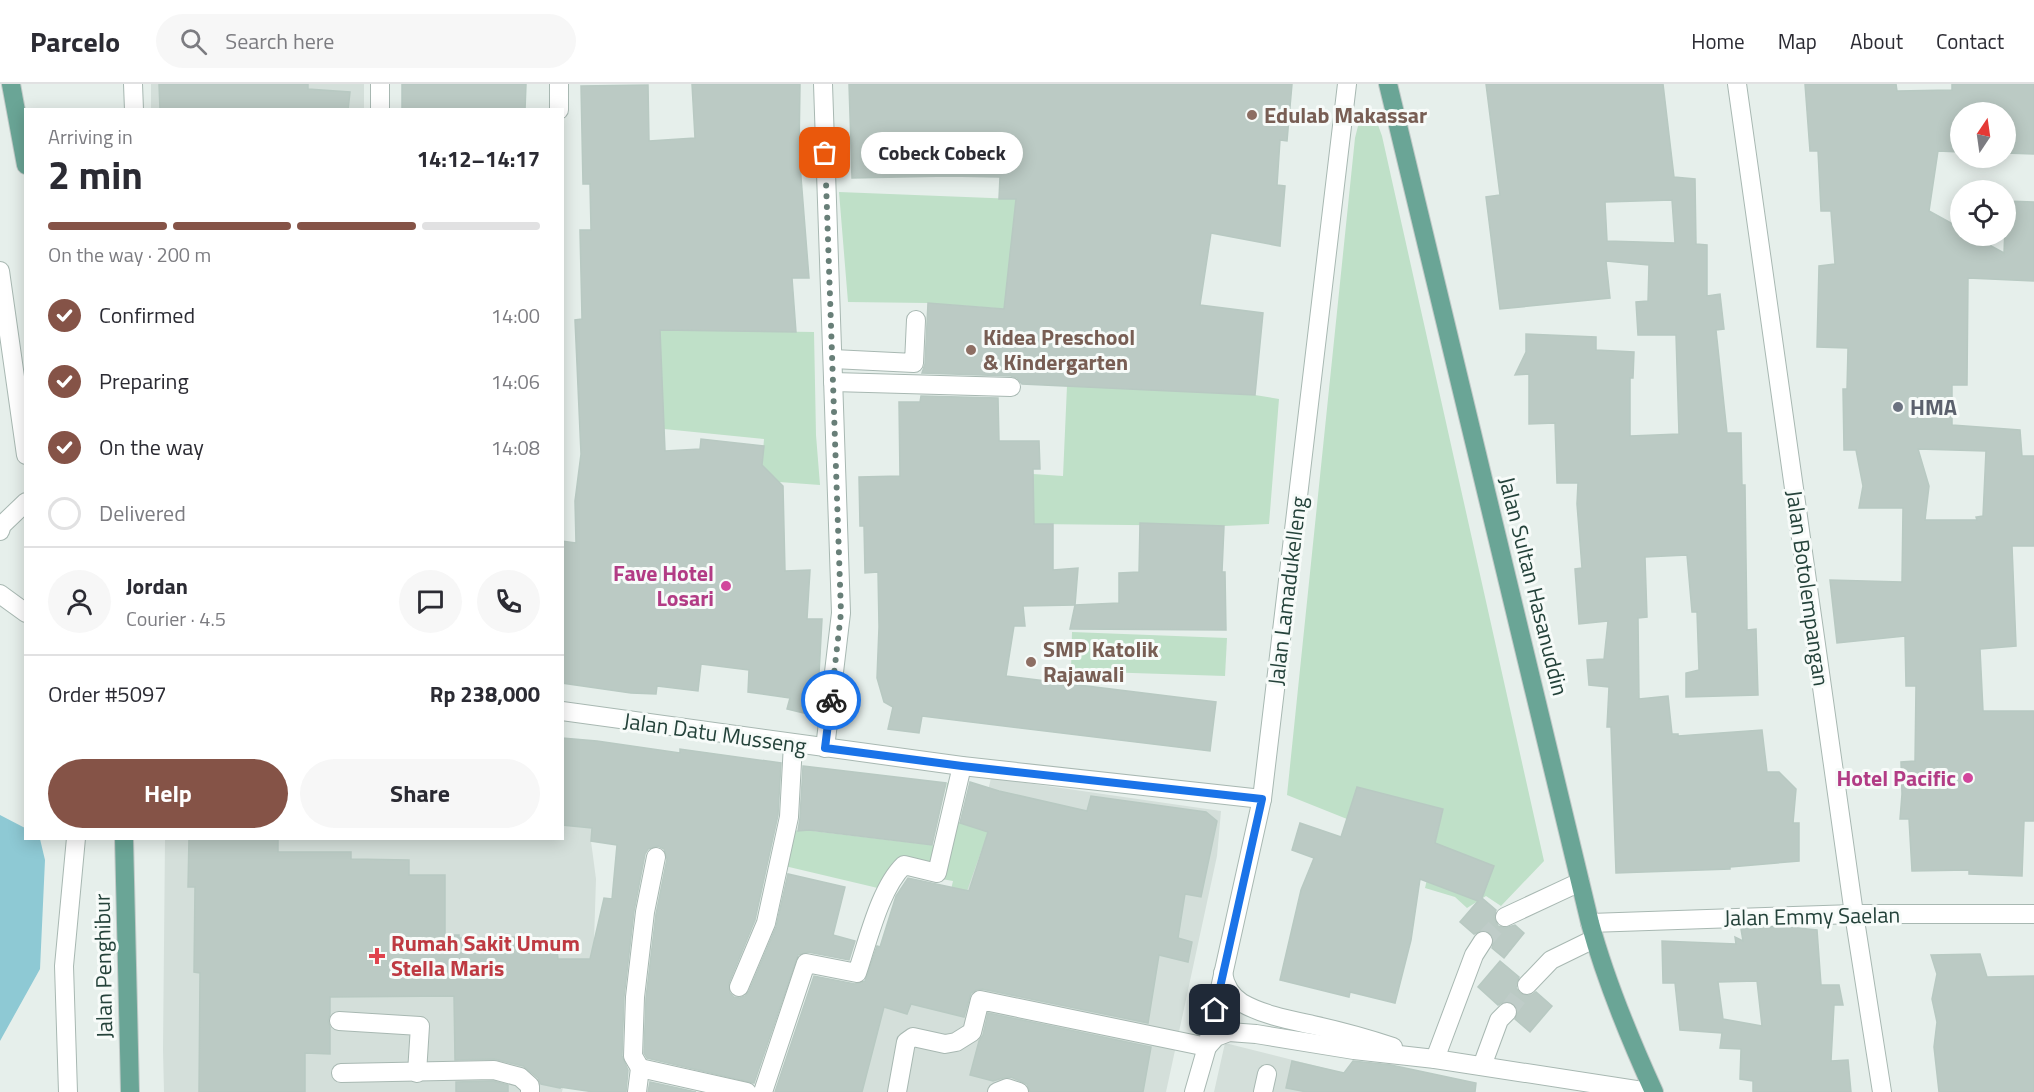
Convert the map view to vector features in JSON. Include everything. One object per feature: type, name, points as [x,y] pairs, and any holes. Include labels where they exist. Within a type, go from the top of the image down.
[{"type":"main road","points":[[11,84],[24,154]]},
{"type":"main road","name":"Jalan Sultan Hasanuddin","points":[[1388,84],[1592,931],[1610,988],[1654,1092]]},
{"type":"main road","name":"Jalan Penghibur","points":[[124,840],[130,1092]]},
{"type":"street","points":[[133,84],[134,108]]},
{"type":"street","points":[[380,84],[380,108]]},
{"type":"street","points":[[558,84],[559,108]]},
{"type":"street","points":[[823,84],[841,613],[825,748]]},
{"type":"street","name":"Jalan Lamadukelleng","points":[[1194,1092],[1207,1047],[1262,799],[1347,84]]},
{"type":"street","name":"Jalan Botolempangan","points":[[1737,84],[1854,914],[1882,1092]]},
{"type":"street","points":[[0,271],[24,441]]},
{"type":"street","points":[[833,359],[914,363],[916,320]]},
{"type":"street","points":[[14,372],[24,354]]},
{"type":"street","points":[[833,382],[1011,387]]},
{"type":"street","points":[[0,531],[2,525],[24,504]]},
{"type":"street","points":[[0,594],[24,612]]},
{"type":"street","name":"Jalan Datu Musseng","points":[[564,711],[962,766],[1262,799]]},
{"type":"street","points":[[739,987],[766,924],[789,817],[794,744]]},
{"type":"street","points":[[764,1092],[806,963],[857,973],[894,874],[904,865],[937,873],[962,766]]},
{"type":"street","points":[[68,1092],[64,966],[77,840]]},
{"type":"street","points":[[637,1092],[640,1068],[633,1056],[635,997],[645,912],[656,857]]},
{"type":"street","points":[[1504,917],[1581,882]]},
{"type":"street","name":"Jalan Emmy Saelan","points":[[1592,931],[1854,914],[2034,914]]},
{"type":"street","points":[[1527,985],[1551,960],[1592,931]]},
{"type":"street","points":[[1435,1059],[1474,955],[1484,941]]},
{"type":"street","points":[[1223,973],[1227,989],[1250,1007],[1280,1017],[1357,1035],[1435,1059]]},
{"type":"street","points":[[897,1092],[906,1042],[913,1037],[945,1044],[956,1042],[972,1032],[980,1000],[1207,1047],[1216,1037],[1229,1032],[1256,1034],[1649,1092]]},
{"type":"street","points":[[1482,1066],[1499,1020],[1507,1012]]},
{"type":"street","points":[[339,1021],[420,1026],[417,1073]]},
{"type":"street","points":[[640,1068],[747,1092]]},
{"type":"street","points":[[341,1073],[494,1070],[520,1077],[530,1086],[530,1092]]},
{"type":"street","points":[[997,1092],[1007,1088],[1019,1092]]},
{"type":"shaded area","points":[[151,84],[364,84],[364,108],[151,108]]},
{"type":"shaded area","points":[[991,778],[1221,811],[1217,856],[1166,1092],[846,1092],[871,967],[943,983]]},
{"type":"shaded area","name":"Rumah Sakit Umum Stella Maris","points":[[564,825],[592,828],[591,841],[596,879],[594,941],[562,1092],[164,1092],[165,840],[564,840]]},
{"type":"shaded area","points":[[1225,1043],[1344,1073],[1441,1092],[1214,1092]]},
{"type":"green space","points":[[1369,119],[1378,125],[1382,136],[1544,861],[1501,906],[1486,896],[1467,908],[1455,897],[1425,888],[1443,809],[1357,787],[1347,819],[1287,795],[1355,138],[1359,122]]},
{"type":"green space","points":[[839,192],[1016,199],[1005,302],[1021,310],[928,303],[848,302]]},
{"type":"green space","points":[[659,330],[814,332],[816,435],[820,485],[779,482],[762,465],[764,439],[664,429]]},
{"type":"green space","points":[[1067,386],[1255,395],[1279,399],[1269,524],[1224,526],[1034,524],[1033,474],[1063,476]]},
{"type":"green space","points":[[1072,632],[1227,638],[1225,676],[1071,671]]},
{"type":"green space","points":[[966,781],[959,822],[988,832],[947,947],[938,945],[953,881],[902,872],[882,889],[789,867],[771,866],[787,830],[939,846],[947,783]]},
{"type":"water","points":[[0,815],[24,827],[24,840],[40,840],[45,860],[40,969],[0,1041]]},
{"type":"building","points":[[159,84],[308,84],[308,89],[350,92],[348,108],[160,108]]},
{"type":"building","points":[[402,84],[526,84],[525,108],[402,108]]},
{"type":"building","points":[[692,84],[800,84],[799,152],[809,278],[792,278],[796,332],[660,330],[665,451],[700,449],[701,439],[764,446],[762,465],[783,486],[785,571],[810,570],[807,619],[822,619],[819,674],[812,715],[787,709],[790,698],[748,692],[749,670],[701,664],[698,691],[657,686],[656,694],[631,693],[564,683],[564,541],[576,543],[575,501],[581,454],[575,320],[582,319],[580,230],[591,230],[590,184],[583,184],[581,86],[648,85],[649,141],[695,138]]},
{"type":"building","points":[[849,84],[1292,84],[1287,141],[1280,140],[1277,185],[1285,186],[1280,246],[1211,233],[1200,305],[1263,313],[1255,395],[1022,384],[1017,378],[1011,376],[922,373],[925,364],[928,303],[1004,309],[1016,199],[999,199],[1000,177],[852,178]]},
{"type":"building","points":[[1486,84],[1663,84],[1674,177],[1695,179],[1696,244],[1707,245],[1707,296],[1720,294],[1724,329],[1716,330],[1727,433],[1741,433],[1742,485],[1745,485],[1747,630],[1756,629],[1758,695],[1686,697],[1686,673],[1699,670],[1697,612],[1692,612],[1687,555],[1645,557],[1647,617],[1638,618],[1639,699],[1668,696],[1672,734],[1678,734],[1678,736],[1762,730],[1767,772],[1779,772],[1796,789],[1793,823],[1799,823],[1799,861],[1730,867],[1730,869],[1616,873],[1611,727],[1607,727],[1609,687],[1589,685],[1587,660],[1604,659],[1608,621],[1579,624],[1575,569],[1582,568],[1577,504],[1578,483],[1557,483],[1555,423],[1529,424],[1529,374],[1515,375],[1526,352],[1526,334],[1596,337],[1596,350],[1634,352],[1633,378],[1630,378],[1630,436],[1679,434],[1676,335],[1638,335],[1636,302],[1648,301],[1649,265],[1606,261],[1610,298],[1500,309],[1486,197],[1500,195]],"holes":[[[1672,200],[1675,243],[1607,241],[1605,202]]]},
{"type":"building","points":[[1805,84],[1896,84],[1897,91],[1952,90],[1952,84],[2034,84],[2034,154],[2016,153],[2016,102],[1950,102],[1950,152],[1938,151],[1929,211],[1950,223],[1950,246],[1991,246],[2004,253],[2004,246],[2016,246],[2016,201],[2034,202],[2034,281],[1968,278],[1967,385],[1952,385],[1952,425],[2020,430],[2022,456],[2034,456],[2034,546],[2012,546],[2016,646],[1980,649],[1983,711],[2034,711],[2034,821],[2024,821],[2022,876],[1969,874],[1969,870],[1912,871],[1909,819],[1900,819],[1901,762],[1915,761],[1916,686],[1906,686],[1905,636],[1837,643],[1830,580],[1902,582],[1903,508],[1859,508],[1863,486],[1856,450],[1844,450],[1843,389],[1847,389],[1848,348],[1817,347],[1819,266],[1835,264],[1831,211],[1821,211],[1818,151],[1810,151]],"holes":[[[1918,449],[1986,451],[1983,516],[1976,517],[1977,520],[1925,520],[1929,486]]]},
{"type":"building","points":[[921,396],[998,398],[999,441],[1039,441],[1040,469],[1033,469],[1034,524],[1053,524],[1053,570],[1078,568],[1075,605],[1023,606],[1025,626],[1014,626],[1006,676],[1216,702],[1210,751],[922,716],[919,733],[888,729],[893,707],[884,702],[877,678],[878,572],[865,573],[864,526],[860,526],[859,477],[900,476],[899,402],[920,402]]},
{"type":"building","points":[[1140,523],[1224,526],[1222,572],[1225,572],[1226,630],[1070,629],[1075,605],[1119,603],[1119,573],[1139,572]]},
{"type":"building","points":[[564,738],[680,753],[680,749],[781,763],[778,815],[755,920],[729,983],[730,993],[740,998],[749,991],[776,927],[788,874],[845,887],[833,935],[855,941],[849,960],[808,952],[798,955],[754,1083],[647,1058],[644,1053],[646,998],[656,914],[667,859],[664,849],[658,846],[648,849],[645,854],[634,911],[624,997],[622,1056],[628,1070],[626,1092],[594,1092],[560,1088],[541,1084],[538,1078],[523,1066],[494,1059],[455,1060],[454,996],[330,997],[328,1021],[330,1054],[305,1053],[305,1092],[199,1092],[200,973],[194,972],[195,887],[188,887],[189,840],[278,840],[278,852],[351,852],[351,859],[409,860],[409,875],[445,875],[445,935],[459,935],[459,938],[519,937],[519,940],[556,940],[558,959],[590,959],[604,898],[612,899],[617,845],[591,841],[592,828],[564,825]]},
{"type":"building","points":[[803,766],[946,783],[932,845],[809,830],[798,831]]},
{"type":"building","points":[[970,782],[1087,811],[1091,796],[1206,812],[1217,821],[1201,897],[1185,894],[1178,938],[1192,942],[1188,962],[1159,955],[1148,1023],[982,989],[971,993],[964,1017],[911,1004],[907,1014],[884,1007],[862,1092],[775,1092],[814,976],[855,984],[865,981],[877,946],[880,947],[896,896],[908,878],[969,891],[988,832],[960,823]]},
{"type":"building","points":[[1357,787],[1443,809],[1435,843],[1494,866],[1482,898],[1496,910],[1494,917],[1498,926],[1505,928],[1515,925],[1524,933],[1504,958],[1492,948],[1494,941],[1490,932],[1483,930],[1474,934],[1460,922],[1478,901],[1420,879],[1411,940],[1395,1003],[1350,992],[1349,997],[1280,980],[1301,890],[1314,858],[1292,850],[1300,823],[1341,837]]},
{"type":"building","points":[[1788,927],[1817,930],[1821,985],[1839,985],[1843,1005],[1834,1005],[1831,1061],[1848,1060],[1851,1092],[1753,1092],[1753,1081],[1740,1079],[1741,1049],[1720,1048],[1722,1033],[1680,1030],[1675,983],[1663,983],[1662,941],[1736,944],[1735,937],[1743,941],[1741,929]],"holes":[[[1757,981],[1762,1026],[1723,1019],[1718,982]]]},
{"type":"building","points":[[1980,954],[1987,977],[2034,976],[2034,1092],[1939,1092],[1934,1047],[1937,1022],[1932,999],[1937,974],[1931,955]]},
{"type":"building","points":[[1500,961],[1519,977],[1516,988],[1520,993],[1530,996],[1536,992],[1552,1006],[1530,1032],[1515,1019],[1518,1010],[1514,1004],[1505,1001],[1498,1005],[1478,987]]},
{"type":"building","points":[[988,1013],[1151,1047],[1143,1092],[1030,1092],[1027,1084],[1011,1077],[993,1081],[970,1075]]},
{"type":"building","points":[[1292,1061],[1344,1073],[1353,1061],[1391,1065],[1476,1083],[1475,1092],[1307,1092],[1286,1088]]},
{"type":"building","points":[[493,1081],[508,1085],[508,1092],[456,1092],[456,1082]]},
{"type":"building","points":[[650,1082],[696,1092],[648,1092]]},
{"type":"tunnel","points":[[1483,941],[1505,917]]},
{"type":"tunnel","points":[[1507,1012],[1527,985]]},
{"type":"way so far","points":[[825,153],[841,613],[831,700]]},
{"type":"place","name":"Edulab Makassar","points":[[1252,115]]},
{"type":"place","name":"Cobeck Cobeck","points":[[825,153]]},
{"type":"place","name":"Kidea Preschool & Kindergarten","points":[[971,350]]},
{"type":"place","name":"HMA","points":[[1898,407]]},
{"type":"place","name":"Fave Hotel Losari","points":[[726,586]]},
{"type":"place","name":"SMP Katolik Rajawali","points":[[1031,662]]},
{"type":"place","name":"Hotel Pacific","points":[[1968,778]]},
{"type":"place","name":"Rumah Sakit Umum Stella Maris","points":[[377,956]]},
{"type":"route","points":[[831,700],[825,748],[962,766],[1262,799],[1215,1010]]}]
